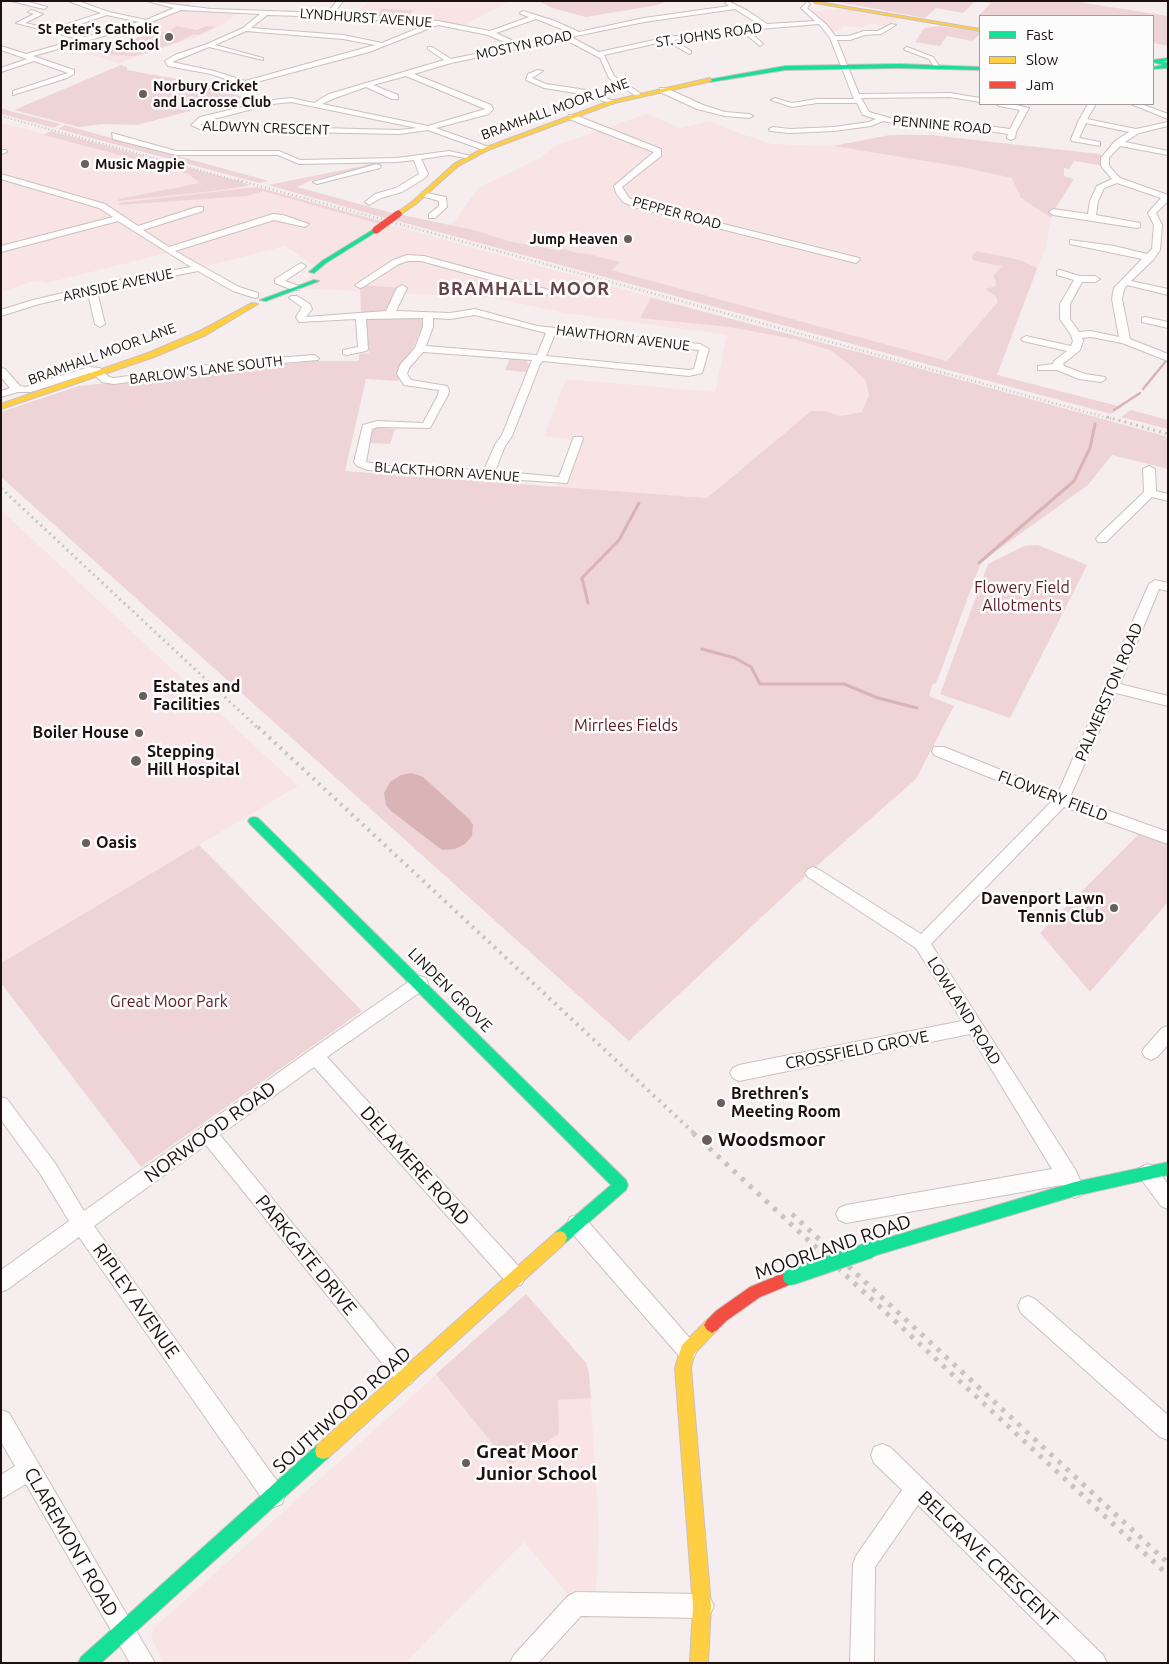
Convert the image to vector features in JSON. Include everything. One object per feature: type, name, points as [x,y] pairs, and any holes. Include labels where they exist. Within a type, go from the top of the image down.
[{"type":"street","points":[[14,1],[30,2],[44,7]]},
{"type":"street","points":[[71,1],[107,13],[147,22]]},
{"type":"street","name":"LYNDHURST AVENUE","points":[[150,1],[180,8],[328,15],[438,23],[490,33],[519,46]]},
{"type":"street","points":[[328,15],[340,1]]},
{"type":"street","points":[[724,1],[766,26]]},
{"type":"street","points":[[809,3],[979,30]]},
{"type":"street","name":"PENNINE ROAD","points":[[809,3],[833,38],[857,98],[866,113],[882,119],[956,124],[1012,135],[1026,106]]},
{"type":"street","points":[[25,56],[147,22],[180,8]]},
{"type":"street","name":"MOSTYN ROAD","points":[[317,104],[332,96],[366,85],[450,61],[644,20],[736,8]]},
{"type":"street","points":[[31,12],[42,15],[19,23],[88,39]]},
{"type":"street","points":[[55,30],[107,13]]},
{"type":"street","points":[[244,83],[212,72],[160,64],[245,29],[265,13]]},
{"type":"street","points":[[523,13],[553,22],[579,34]]},
{"type":"street","points":[[490,33],[536,17]]},
{"type":"street","name":"ST. JOHNS ROAD","points":[[599,54],[668,39],[766,26],[821,22]]},
{"type":"street","points":[[223,89],[383,45],[438,23]]},
{"type":"street","points":[[833,38],[850,38],[864,32],[884,32],[893,25]]},
{"type":"street","points":[[245,29],[305,37],[343,36],[383,45]]},
{"type":"street","points":[[743,29],[760,44]]},
{"type":"street","points":[[565,36],[599,54],[606,60],[607,70],[612,77],[637,95]]},
{"type":"street","points":[[668,39],[689,52]]},
{"type":"street","points":[[209,45],[261,59]]},
{"type":"street","points":[[1,48],[72,71],[71,74],[16,93]]},
{"type":"street","points":[[430,48],[450,61]]},
{"type":"street","points":[[907,49],[931,58],[937,67]]},
{"type":"street","points":[[175,66],[168,61],[177,56]]},
{"type":"street","points":[[1,70],[33,59]]},
{"type":"street","name":"BRAMHALL MOOR LANE","points":[[1,406],[100,374],[151,355],[212,328],[254,300],[294,293],[309,274],[326,271],[376,230],[425,194],[456,165],[486,149],[612,102],[713,79],[785,68],[843,66],[979,69]]},
{"type":"street","points":[[540,71],[530,75],[528,78],[544,86],[583,92],[612,102]]},
{"type":"street","points":[[406,73],[489,109],[486,112],[428,128]]},
{"type":"street","points":[[366,85],[395,97]]},
{"type":"street","points":[[663,90],[698,109],[749,116]]},
{"type":"street","points":[[775,100],[792,105],[857,98],[950,95],[979,100]]},
{"type":"street","name":"ALDWYN CRESCENT","points":[[428,128],[399,132],[369,132],[202,128],[195,124],[203,120],[277,101],[291,100],[428,128],[486,149]]},
{"type":"street","points":[[1012,105],[1026,106]]},
{"type":"street","points":[[1091,105],[1073,140],[1097,144]]},
{"type":"street","points":[[1130,105],[1150,113]]},
{"type":"street","points":[[1138,105],[1168,117]]},
{"type":"street","name":"PEPPER ROAD","points":[[572,117],[658,151],[658,154],[618,186],[620,193],[626,200],[637,205],[856,260]]},
{"type":"street","points":[[773,129],[799,131],[834,129],[871,124],[882,119]]},
{"type":"street","points":[[1083,120],[1136,131]]},
{"type":"street","points":[[1125,340],[1116,299],[1119,288],[1156,250],[1163,226],[1152,213],[1167,198],[1117,180],[1105,166],[1105,158],[1118,143],[1136,131],[1168,124]]},
{"type":"street","points":[[115,134],[116,137],[176,153],[279,153],[292,161],[304,162],[389,160],[457,153],[471,157]]},
{"type":"street","points":[[1118,143],[1165,153]]},
{"type":"street","points":[[369,202],[378,196],[400,190],[422,176],[424,174],[417,158]]},
{"type":"street","points":[[317,182],[384,164],[389,160]]},
{"type":"street","points":[[292,168],[303,166],[304,162]]},
{"type":"street","points":[[1,176],[102,206],[168,250],[254,300]]},
{"type":"street","points":[[1092,217],[1094,201],[1101,186],[1117,180]]},
{"type":"street","points":[[425,194],[443,199],[444,203],[432,216]]},
{"type":"street","points":[[136,229],[200,208]]},
{"type":"street","points":[[1053,212],[1137,225]]},
{"type":"street","points":[[168,250],[273,217],[305,224]]},
{"type":"street","points":[[1,250],[119,218]]},
{"type":"street","points":[[1073,242],[1150,258]]},
{"type":"street","points":[[360,285],[396,262],[407,258],[422,258],[546,292]]},
{"type":"street","name":"ARNSIDE AVENUE","points":[[1,313],[36,302],[200,268]]},
{"type":"street","points":[[1060,273],[1079,279],[1095,279]]},
{"type":"street","points":[[1059,367],[1058,363],[1075,350],[1078,341],[1065,319],[1065,304],[1079,279]]},
{"type":"street","points":[[1124,282],[1168,292]]},
{"type":"street","points":[[390,314],[402,288]]},
{"type":"street","points":[[92,290],[100,324]]},
{"type":"street","name":"HAWTHORN AVENUE","points":[[294,293],[308,309],[301,318],[302,320],[390,314],[450,316],[475,312],[532,328],[700,347],[704,349],[698,370],[693,373],[420,349]]},
{"type":"street","points":[[352,352],[362,350],[364,346],[361,316]]},
{"type":"street","name":"BLACKTHORN AVENUE","points":[[428,316],[428,327],[420,349],[404,367],[402,374],[408,383],[444,390],[428,424],[423,426],[369,425],[366,429],[360,462],[368,467],[389,469],[488,474],[563,481],[578,439]]},
{"type":"street","points":[[1145,320],[1167,323]]},
{"type":"street","points":[[488,474],[500,445],[512,425],[535,363],[540,359],[552,330]]},
{"type":"street","points":[[1076,335],[1091,334],[1125,340],[1168,358]]},
{"type":"street","points":[[1026,339],[1075,350]]},
{"type":"street","name":"BARLOW'S LANE SOUTH","points":[[1,394],[17,389],[28,390],[89,370],[96,370],[106,380],[114,381],[237,364],[314,358]]},
{"type":"street","points":[[1042,368],[1059,367],[1083,377],[1101,379]]},
{"type":"street","points":[[1,371],[17,389]]},
{"type":"street","points":[[1102,539],[1150,494],[1149,468]]},
{"type":"street","points":[[1150,494],[1168,498]]},
{"type":"street","name":"PALMERSTON ROAD","points":[[1062,800],[1112,687],[1161,586]]},
{"type":"street","points":[[1112,687],[1168,701]]},
{"type":"street","name":"FLOWERY FIELD","points":[[939,751],[1062,800],[1168,838]]},
{"type":"street","points":[[922,943],[1062,800]]},
{"type":"street","name":"LINDEN GROVE","points":[[254,820],[621,1185]]},
{"type":"street","name":"LOWLAND ROAD","points":[[813,873],[922,943],[1071,1182]]},
{"type":"street","name":"NORWOOD ROAD","points":[[1,1282],[315,1056],[420,983]]},
{"type":"street","name":"CROSSFIELD GROVE","points":[[740,1073],[975,1026]]},
{"type":"street","points":[[1151,1052],[1168,1033]]},
{"type":"street","name":"DELAMERE ROAD","points":[[315,1056],[514,1277]]},
{"type":"street","name":"RIPLEY AVENUE","points":[[1,1105],[48,1169],[82,1225],[274,1496]]},
{"type":"street","name":"PARKGATE DRIVE","points":[[208,1134],[405,1376]]},
{"type":"street","name":"MOORLAND ROAD","points":[[687,1350],[722,1316],[755,1292],[792,1277],[1071,1182],[1148,1173],[1168,1168]]},
{"type":"street","points":[[1148,1173],[1168,1200]]},
{"type":"street","points":[[846,1214],[1071,1182]]},
{"type":"street","name":"SOUTHWOOD ROAD","points":[[87,1663],[274,1496],[514,1277],[621,1185]]},
{"type":"street","points":[[577,1224],[687,1350],[683,1368],[702,1606],[699,1663]]},
{"type":"street","points":[[1028,1306],[1168,1429]]},
{"type":"street","name":"CLAREMONT ROAD","points":[[1,1421],[28,1470],[143,1663]]},
{"type":"street","name":"BELGRAVE CRESCENT","points":[[882,1455],[1095,1663]]},
{"type":"street","points":[[1,1488],[28,1470]]},
{"type":"street","points":[[862,1663],[864,1564],[916,1489]]},
{"type":"street","points":[[522,1663],[576,1604],[702,1606]]},
{"type":"shaded area","name":"St Peter's Catholic Primary School","points":[[150,1],[194,1],[187,7],[238,12],[227,22],[201,35],[119,63],[84,53],[157,32],[138,25],[179,8]]},
{"type":"shaded area","points":[[369,1],[510,1],[464,25],[429,19],[355,15]]},
{"type":"shaded area","points":[[854,8],[902,17],[887,26],[871,23],[862,28],[844,26],[834,33],[811,11]]},
{"type":"shaded area","points":[[646,114],[681,128],[710,121],[772,144],[833,146],[961,167],[1012,178],[1021,198],[1051,218],[1046,247],[997,375],[446,226],[454,222],[478,188],[538,159],[557,145]]},
{"type":"shaded area","points":[[1,123],[290,197],[897,365],[862,413],[795,424],[708,498],[556,488],[573,440],[544,436],[566,379],[715,392],[727,335],[565,313],[494,298],[296,288],[319,269],[285,246],[200,268],[172,252],[47,283],[37,280],[1,292]]},
{"type":"shaded area","name":"Stepping Hill Hospital","points":[[1,510],[298,786],[1,963]]},
{"type":"shaded area","points":[[412,773],[423,777],[469,819],[473,825],[472,836],[465,844],[455,849],[442,850],[391,811],[386,805],[384,793],[390,782],[401,775]]},
{"type":"shaded area","name":"Great Moor Junior School","points":[[526,1294],[586,1363],[589,1373],[599,1528],[596,1593],[570,1597],[524,1542],[405,1663],[164,1663],[151,1637],[155,1627]]},
{"type":"green space","points":[[539,1],[666,1],[658,5],[586,17],[552,8]]},
{"type":"green space","points":[[832,1],[975,1],[963,13],[936,8],[925,18]]},
{"type":"green space","points":[[979,1],[1072,1],[1168,16],[1168,46],[1154,43],[1154,15],[979,15],[991,3]]},
{"type":"green space","points":[[381,9],[413,10],[409,18],[378,16]]},
{"type":"green space","points":[[177,26],[197,30],[206,26],[215,27],[199,35],[194,34],[178,42],[136,56],[109,55],[102,52],[107,47],[155,33],[173,31],[171,30]]},
{"type":"green space","points":[[940,26],[979,32],[979,35],[972,41],[947,36],[940,46],[915,42],[924,28]]},
{"type":"green space","name":"Norbury Cricket and Lacrosse Club","points":[[121,65],[127,67],[127,70],[182,80],[243,97],[137,125],[103,124],[78,127],[14,110]]},
{"type":"green space","points":[[1,108],[61,124],[54,128],[1,114]]},
{"type":"green space","points":[[65,125],[269,181],[259,183],[58,129]]},
{"type":"green space","points":[[51,131],[250,185],[222,190],[118,201],[119,199],[200,183],[188,174],[166,167],[43,135]]},
{"type":"green space","points":[[890,135],[931,135],[1099,154],[1105,158],[1105,166],[1074,161],[1069,169],[1064,168],[1064,176],[1074,179],[1051,218],[1021,198],[1012,178],[961,167],[833,146]]},
{"type":"green space","points":[[373,162],[382,163],[310,181],[297,187],[396,214],[388,219],[268,185],[363,166]]},
{"type":"green space","points":[[257,187],[384,222],[380,224],[263,191],[247,196],[119,205],[119,203]]},
{"type":"green space","points":[[402,215],[474,230],[508,241],[556,250],[565,249],[620,262],[611,270],[947,361],[998,302],[996,296],[985,289],[996,286],[993,276],[1002,266],[975,261],[971,258],[976,251],[1020,260],[1037,268],[997,375],[1122,407],[1111,414],[394,220]]},
{"type":"green space","name":"Mirrlees Fields","points":[[360,285],[402,288],[384,311],[366,312],[362,316],[419,319],[422,321],[422,328],[413,348],[399,367],[399,381],[366,379],[345,471],[707,498],[811,411],[825,411],[840,416],[862,412],[869,395],[866,381],[849,364],[830,350],[794,339],[730,327],[640,318],[651,298],[896,362],[1168,437],[1168,469],[1112,455],[1088,485],[981,562],[936,684],[933,683],[929,696],[954,706],[916,779],[811,871],[629,1041],[1,477],[1,412],[79,386],[314,361],[359,361],[359,354],[369,353],[366,322],[361,316]]},
{"type":"green space","points":[[510,358],[528,359],[527,363],[530,364],[526,372],[505,370]]},
{"type":"green space","points":[[1131,410],[1168,420],[1168,429],[1121,417]]},
{"type":"green space","points":[[376,428],[395,429],[390,444],[370,443],[372,431]]},
{"type":"green space","name":"Flowery Field Allotments","points":[[1038,545],[1087,565],[1010,718],[940,694],[988,564],[1024,546]]},
{"type":"green space","name":"Davenport Lawn Tennis Club","points":[[1139,834],[1168,845],[1168,902],[1090,992],[1040,933]]},
{"type":"green space","name":"Great Moor Park","points":[[199,845],[362,1011],[141,1167],[1,983],[1,963]]},
{"type":"green space","points":[[526,1294],[586,1363],[589,1373],[591,1398],[558,1400],[559,1434],[510,1465],[436,1374]]},
{"type":"waterway","points":[[1143,389],[1166,361]]},
{"type":"waterway","points":[[1114,410],[1140,393]]},
{"type":"waterway","points":[[979,563],[1074,481],[1090,448],[1095,424]]},
{"type":"waterway","points":[[588,603],[582,578],[619,540],[639,503]]},
{"type":"waterway","points":[[702,649],[735,658],[751,667],[760,684],[844,684],[878,698],[917,708]]},
{"type":"railway","points":[[1,116],[242,182]]},
{"type":"railway","points":[[238,180],[1112,419]]},
{"type":"railway","points":[[1107,417],[1168,434]]},
{"type":"railway","points":[[1,488],[259,729]]},
{"type":"railway","points":[[258,727],[695,1134]]},
{"type":"railway","points":[[693,1133],[1168,1575]]},
{"type":"railway","points":[[792,1214],[1168,1563]]},
{"type":"traffic: fast","points":[[1168,59],[1155,61],[1168,65]]},
{"type":"traffic: fast","points":[[710,80],[785,68],[899,66],[979,69]]},
{"type":"traffic: fast","points":[[1154,68],[1168,66]]},
{"type":"traffic: fast","points":[[312,272],[324,262],[376,230]]},
{"type":"traffic: fast","points":[[264,300],[316,281]]},
{"type":"traffic: fast","points":[[254,821],[621,1185],[560,1238]]},
{"type":"traffic: fast","points":[[870,1250],[1075,1189],[1168,1168]]},
{"type":"traffic: fast","points":[[791,1277],[870,1250]]},
{"type":"traffic: fast","points":[[87,1663],[323,1451]]},
{"type":"traffic: slow","points":[[815,2],[979,30]]},
{"type":"traffic: slow","points":[[398,214],[415,202],[456,165],[486,149],[612,102],[710,80]]},
{"type":"traffic: slow","points":[[1,407],[151,355],[203,333],[254,304]]},
{"type":"traffic: slow","points":[[323,1451],[560,1238]]},
{"type":"traffic: slow","points":[[699,1663],[702,1606],[683,1368],[687,1350],[712,1325]]},
{"type":"traffic: jam","points":[[376,230],[398,214]]},
{"type":"traffic: jam","points":[[712,1325],[721,1316],[755,1292],[791,1277]]},
{"type":"place","name":"St Peter's Catholic Primary School","points":[[169,37]]},
{"type":"place","name":"Norbury Cricket and Lacrosse Club","points":[[143,94]]},
{"type":"place","name":"Music Magpie","points":[[85,164]]},
{"type":"place","name":"Jump Heaven","points":[[628,239]]},
{"type":"place","name":"Estates and Facilities","points":[[143,696]]},
{"type":"place","name":"Boiler House","points":[[139,733]]},
{"type":"place","name":"Stepping Hill Hospital","points":[[136,761]]},
{"type":"place","name":"Oasis","points":[[86,843]]},
{"type":"place","name":"Davenport Lawn Tennis Club","points":[[1114,908]]},
{"type":"place","name":"Brethren’s Meeting Room","points":[[721,1103]]},
{"type":"place","name":"Woodsmoor","points":[[707,1140]]},
{"type":"place","name":"Great Moor Junior School","points":[[466,1463]]},
{"type":"district","name":"BRAMHALL MOOR","points":[[524,289]]}]
